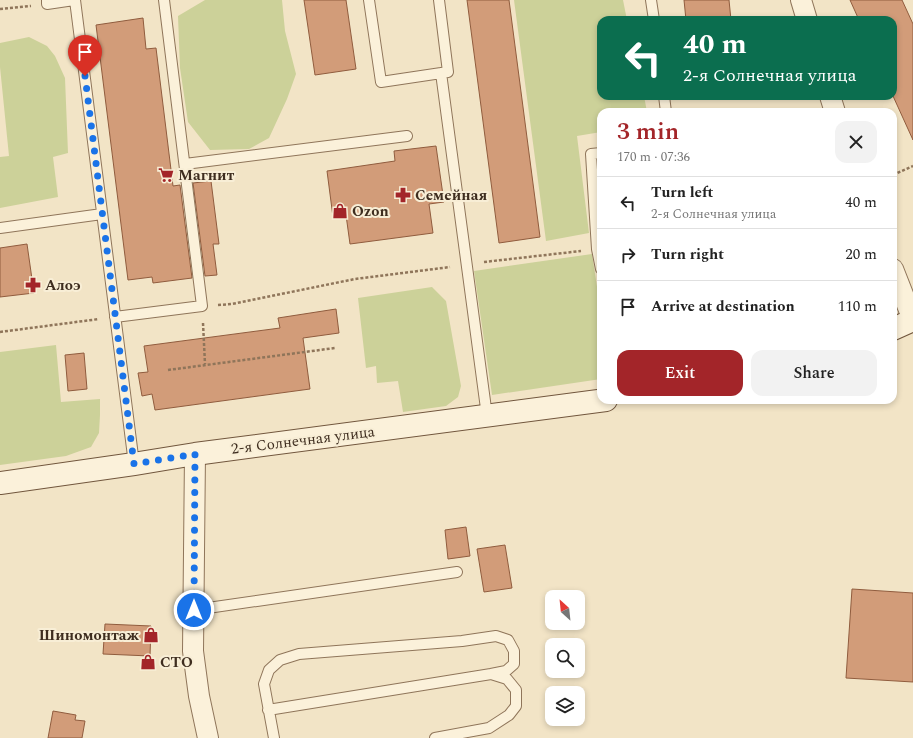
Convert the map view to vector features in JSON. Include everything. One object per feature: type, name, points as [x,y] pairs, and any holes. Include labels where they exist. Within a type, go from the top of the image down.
[{"type":"main road","points":[[897,327],[913,320]]},
{"type":"main road","name":"2-я Солнечная улица","points":[[0,483],[195,454],[597,401]]},
{"type":"street","points":[[801,0],[806,16]]},
{"type":"street","points":[[897,279],[913,320]]},
{"type":"street","points":[[195,454],[193,651],[199,696],[208,738]]},
{"type":"lane","points":[[47,2],[75,0],[134,464]]},
{"type":"lane","points":[[115,317],[202,306],[164,0]]},
{"type":"lane","points":[[369,0],[381,82],[448,72],[439,0]]},
{"type":"lane","points":[[651,0],[653,16]]},
{"type":"lane","points":[[441,73],[487,416]]},
{"type":"lane","points":[[184,164],[407,136]]},
{"type":"lane","points":[[597,153],[591,154],[597,249]]},
{"type":"lane","points":[[0,228],[102,214]]},
{"type":"lane","points":[[194,610],[457,572]]},
{"type":"lane","points":[[268,710],[506,671],[514,664],[514,650],[508,640],[496,636],[462,641],[298,654],[280,660],[269,670],[264,684],[268,710],[274,738]]},
{"type":"lane","points":[[435,738],[489,728],[509,715],[516,706],[516,690],[507,679],[491,674]]},
{"type":"path","points":[[0,9],[47,2]]},
{"type":"path","points":[[897,173],[913,166]]},
{"type":"path","points":[[205,364],[202,306],[232,304],[355,279],[597,249]]},
{"type":"path","points":[[0,332],[115,317]]},
{"type":"path","points":[[168,370],[335,348]]},
{"type":"green space","points":[[205,0],[282,0],[285,31],[296,74],[287,99],[269,138],[249,149],[210,150],[188,122],[180,68],[178,16]]},
{"type":"green space","points":[[514,0],[623,0],[626,16],[597,16],[597,100],[645,100],[646,108],[597,108],[597,133],[577,136],[589,233],[546,241]]},
{"type":"green space","points":[[29,37],[47,46],[55,56],[65,78],[68,153],[53,157],[58,197],[0,208],[0,157],[9,156],[0,67],[0,43]]},
{"type":"green space","points":[[592,254],[597,287],[597,380],[492,395],[474,271]]},
{"type":"green space","points":[[432,287],[446,301],[461,386],[458,397],[446,406],[403,412],[398,381],[377,383],[376,366],[366,368],[358,298]]},
{"type":"green space","points":[[56,345],[61,402],[100,399],[99,433],[91,447],[66,456],[0,465],[0,352]]},
{"type":"building","points":[[304,0],[346,0],[356,69],[315,75]]},
{"type":"building","points":[[467,0],[509,0],[540,237],[499,243]]},
{"type":"building","points":[[684,0],[729,0],[731,16],[686,16]]},
{"type":"building","points":[[850,0],[902,0],[913,24],[913,140],[895,100],[897,100],[897,16],[857,16]]},
{"type":"building","points":[[143,18],[146,49],[156,48],[173,186],[180,185],[192,278],[153,283],[152,277],[128,280],[96,25]]},
{"type":"building","points":[[436,146],[444,202],[429,204],[433,233],[350,244],[346,215],[333,217],[327,171],[395,161],[394,151]]},
{"type":"building","points":[[211,181],[219,244],[213,244],[217,275],[205,276],[193,183]]},
{"type":"building","points":[[27,244],[34,293],[0,297],[0,248]]},
{"type":"building","points":[[336,309],[339,333],[303,338],[310,389],[155,410],[152,394],[142,396],[138,373],[148,372],[144,346],[280,328],[278,318]]},
{"type":"building","points":[[84,353],[87,389],[68,391],[65,355]]},
{"type":"building","points":[[466,527],[470,556],[448,559],[445,530]]},
{"type":"building","points":[[505,545],[512,588],[484,592],[477,549]]},
{"type":"building","points":[[852,589],[913,593],[913,682],[846,678]]},
{"type":"building","points":[[105,624],[151,626],[150,656],[103,654]]},
{"type":"building","points":[[53,711],[76,715],[75,720],[85,721],[82,738],[48,738]]},
{"type":"place","name":"Магнит","points":[[166,175]]},
{"type":"place","name":"Семейная","points":[[403,195]]},
{"type":"place","name":"Ozon","points":[[340,211]]},
{"type":"place","name":"Алоэ","points":[[33,285]]},
{"type":"place","name":"Шиномонтаж","points":[[151,635]]},
{"type":"place","name":"СТО","points":[[148,662]]},
{"type":"route","points":[[85,76],[134,464],[195,454],[194,610]]}]
